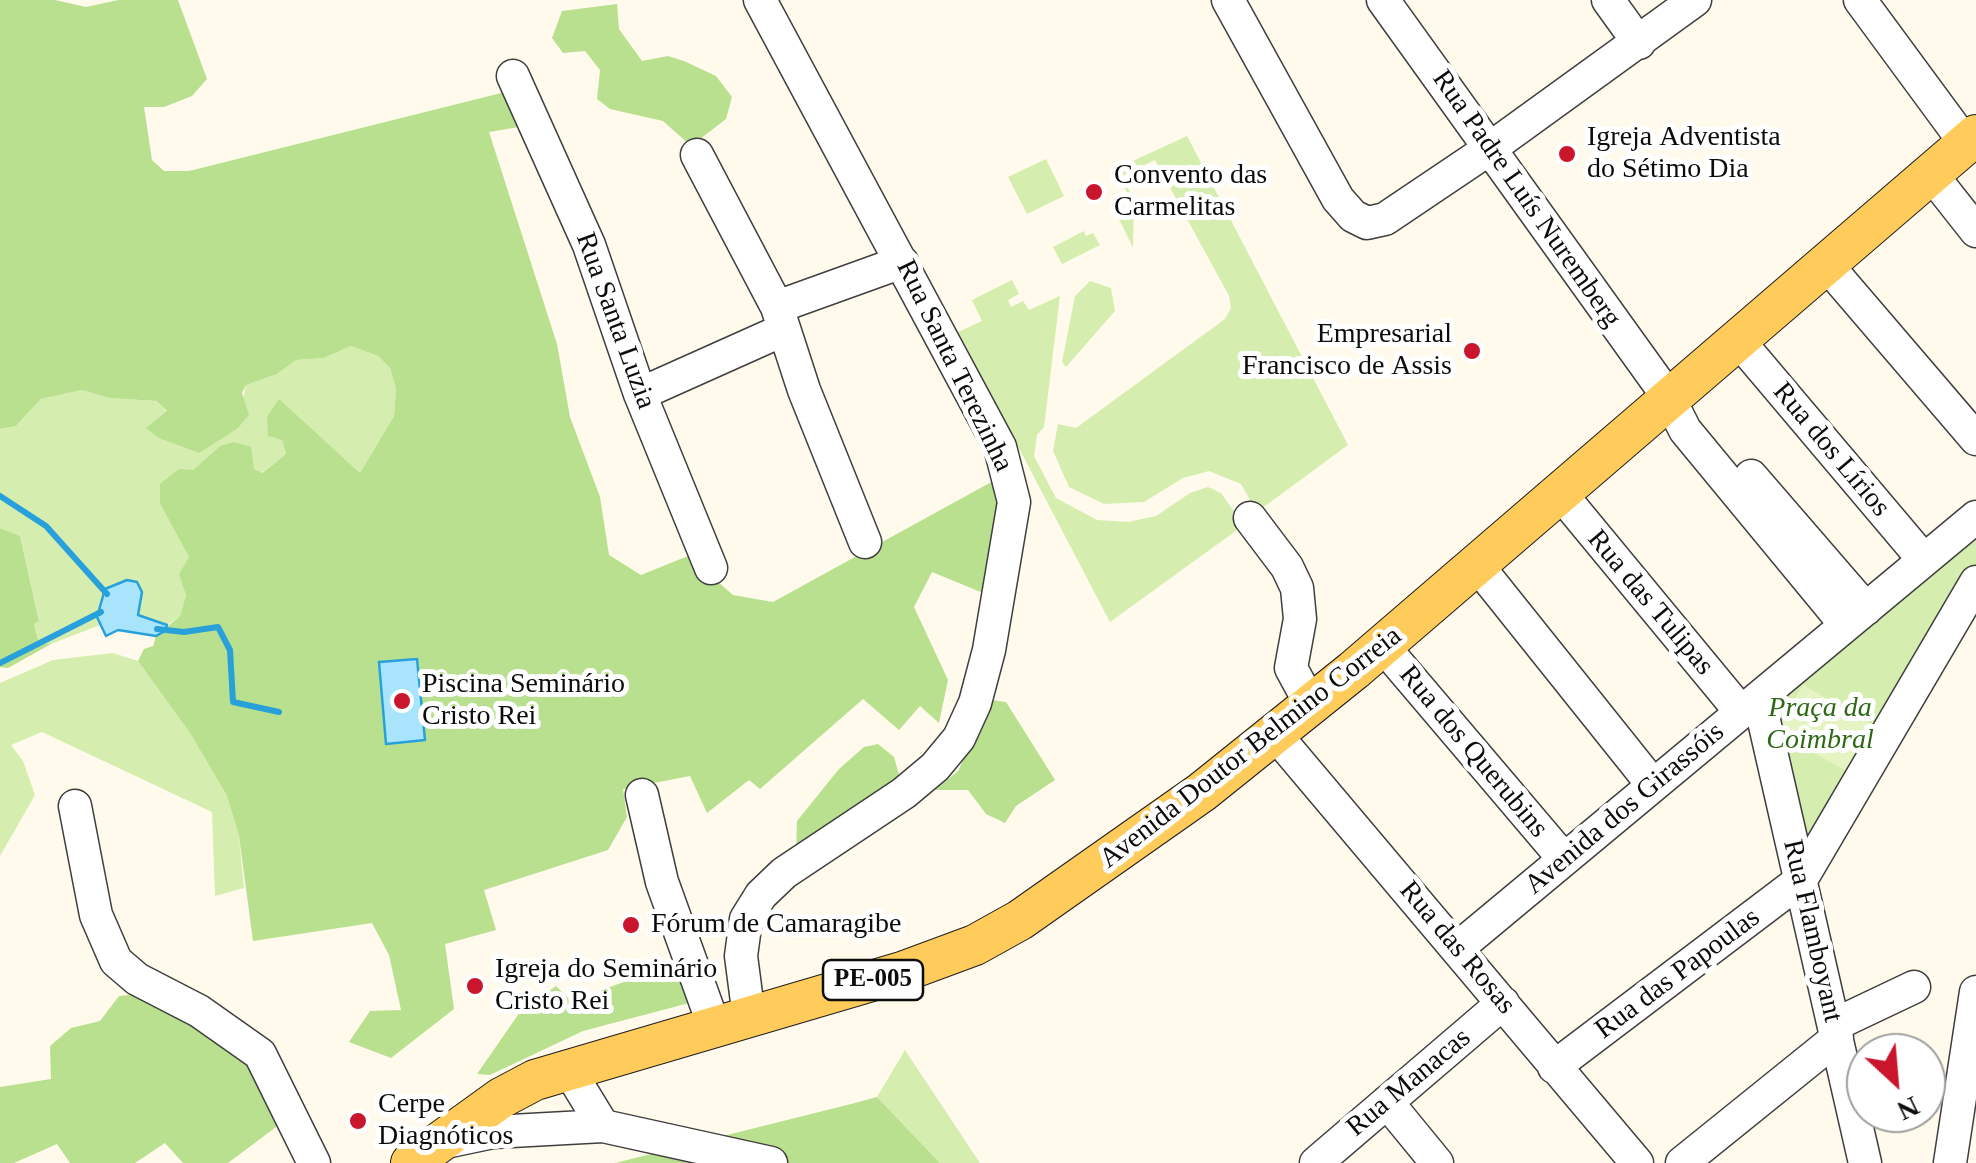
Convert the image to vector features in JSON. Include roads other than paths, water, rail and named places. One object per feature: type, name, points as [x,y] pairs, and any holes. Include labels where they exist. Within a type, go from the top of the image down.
[{"type":"main road","name":"Avenida Doutor Belmino Correia","points":[[421,1154],[501,1098],[567,1067],[902,972],[974,945],[1094,872],[1383,646],[1971,140]]},
{"type":"street","name":"Rua Santa Terezinha","points":[[731,1022],[746,919],[762,895],[784,873],[935,767],[959,738],[976,703],[1014,502],[1010,474],[902,262],[760,0]]},
{"type":"street","points":[[1228,0],[1338,199],[1353,216],[1368,222],[1385,219],[1492,148],[1694,0]]},
{"type":"street","name":"Rua Padre Luís Nuremberg","points":[[1383,0],[1669,398],[1700,416],[1856,617]]},
{"type":"street","points":[[1608,0],[1639,42]]},
{"type":"street","points":[[1860,0],[1971,140]]},
{"type":"street","name":"Rua Santa Luzia","points":[[513,76],[589,244],[640,394],[711,568]]},
{"type":"street","points":[[697,154],[780,318],[865,542]]},
{"type":"street","points":[[1931,174],[1976,231]]},
{"type":"street","points":[[640,394],[780,318],[902,262]]},
{"type":"street","points":[[1826,264],[1976,439]]},
{"type":"street","name":"Rua dos Lírios","points":[[1738,340],[1924,560]]},
{"type":"street","name":"Rua das Tulipas","points":[[1560,493],[1750,706]]},
{"type":"street","name":"Avenida dos Girassóis","points":[[1458,946],[1976,517]]},
{"type":"street","points":[[1250,518],[1287,567],[1297,588],[1300,619],[1291,668],[1311,705]]},
{"type":"street","points":[[1476,565],[1653,785]]},
{"type":"street","points":[[1802,880],[1976,582]]},
{"type":"street","name":"Rua dos Querubins","points":[[1383,646],[1564,859]]},
{"type":"street","name":"Rua Flamboyant","points":[[1750,706],[1802,880],[1865,1163]]},
{"type":"street","name":"Rua das Rosas","points":[[1275,734],[1458,946],[1637,1163]]},
{"type":"street","points":[[642,795],[667,898],[731,1022]]},
{"type":"street","points":[[75,806],[96,916],[116,961],[136,979],[198,1011],[260,1054],[314,1163]]},
{"type":"street","name":"Rua das Papoulas","points":[[1554,1067],[1802,880]]},
{"type":"street","points":[[1682,1163],[1835,1032],[1914,986]]},
{"type":"street","points":[[1950,1163],[1976,992]]},
{"type":"street","name":"Rua Manacas","points":[[1316,1163],[1503,1003]]},
{"type":"street","points":[[567,1067],[603,1126]]},
{"type":"street","points":[[1387,1102],[1438,1163]]},
{"type":"street","points":[[421,1154],[493,1132],[603,1126],[771,1163]]},
{"type":"water","points":[[127,580],[137,582],[142,592],[138,615],[167,625],[165,631],[156,636],[118,630],[106,636],[97,617],[105,589]]},
{"type":"water","name":"Piscina Seminário Cristo Rei","points":[[417,659],[425,740],[386,744],[379,662]]},
{"type":"waterway","points":[[0,496],[46,526],[107,594]]},
{"type":"waterway","points":[[0,663],[101,612]]},
{"type":"waterway","points":[[157,629],[184,632],[218,627],[230,650],[233,702],[279,712]]},
{"type":"place","name":"Igreja Adventista do Sétimo Dia","points":[[1567,154]]},
{"type":"place","name":"Convento das Carmelitas","points":[[1094,192]]},
{"type":"place","name":"Empresarial Francisco de Assis","points":[[1472,351]]},
{"type":"place","name":"Piscina Seminário Cristo Rei","points":[[402,701]]},
{"type":"place","name":"Fórum de Camaragibe","points":[[631,925]]},
{"type":"place","name":"Igreja do Seminário Cristo Rei","points":[[475,986]]},
{"type":"place","name":"Cerpe Diagnóticos","points":[[358,1121]]},
{"type":"park label","name":"Praça da Coimbral","points":[[1820,725]]}]
